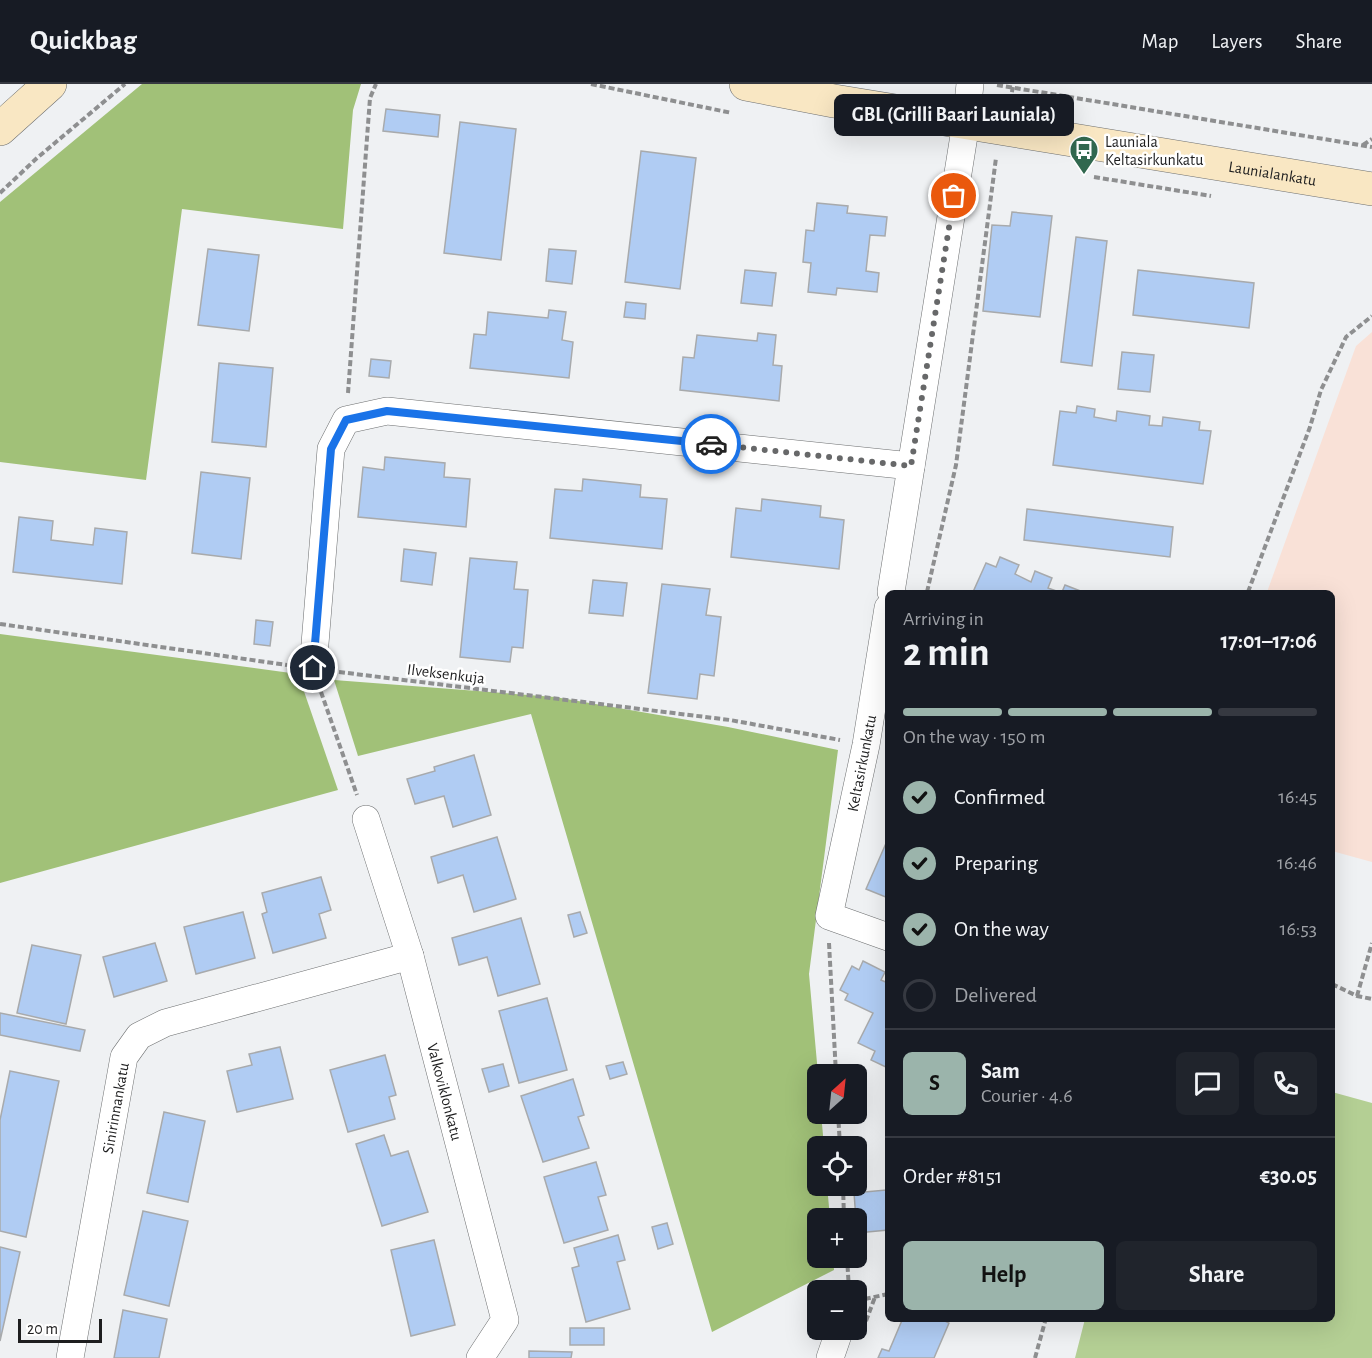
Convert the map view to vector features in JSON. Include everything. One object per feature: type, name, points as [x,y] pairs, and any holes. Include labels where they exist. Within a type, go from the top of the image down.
[{"type":"street","points":[[0,129],[50,84]]},
{"type":"street","name":"Launialankatu","points":[[746,84],[834,101],[1372,189]]},
{"type":"street","points":[[891,590],[966,123],[970,84]]},
{"type":"street","points":[[313,668],[331,449],[346,420],[387,411],[911,466]]},
{"type":"street","name":"Keltasirkunkatu","points":[[829,916],[866,745],[885,627]]},
{"type":"street","name":"Valkoviklonkatu","points":[[366,819],[410,956],[505,1320],[480,1358]]},
{"type":"street","points":[[829,916],[885,936]]},
{"type":"street","name":"Sinirinnankatu","points":[[70,1358],[124,1057],[139,1036],[165,1023],[410,956]]},
{"type":"street","points":[[830,1358],[836,1340]]},
{"type":"path","points":[[0,193],[36,159],[125,84]]},
{"type":"path","points":[[346,420],[370,98],[376,84]]},
{"type":"path","points":[[993,84],[1372,147]]},
{"type":"path","points":[[1363,146],[1372,139]]},
{"type":"path","points":[[927,590],[956,465],[995,159]]},
{"type":"path","points":[[1249,590],[1310,427],[1321,390],[1346,337],[1372,316]]},
{"type":"path","name":"Ilveksenkuja","points":[[0,624],[313,668],[730,720],[866,745]]},
{"type":"path","points":[[313,668],[366,819]]},
{"type":"path","points":[[829,916],[835,1064]]},
{"type":"path","points":[[1357,996],[1372,943]]},
{"type":"path","points":[[1335,985],[1357,996],[1372,999]]},
{"type":"path","points":[[867,1299],[885,1295]]},
{"type":"path","points":[[1035,1358],[1045,1322]]},
{"type":"shaded area","points":[[1372,332],[1372,862],[1335,852],[1335,590],[1268,590],[1356,346]]},
{"type":"green space","points":[[142,84],[361,84],[353,110],[343,229],[182,209],[146,480],[0,462],[0,202]]},
{"type":"green space","points":[[0,634],[298,674],[338,790],[0,883]]},
{"type":"green space","points":[[334,680],[555,697],[728,727],[838,750],[809,974],[817,1064],[807,1064],[807,1124],[822,1124],[823,1136],[807,1136],[807,1196],[828,1196],[829,1208],[807,1208],[807,1268],[834,1268],[834,1270],[814,1280],[807,1280],[807,1284],[712,1332],[531,714],[358,756]]},
{"type":"green space","points":[[1335,1093],[1372,1103],[1372,1358],[1075,1358],[1084,1322],[1335,1322]]},
{"type":"building","points":[[386,109],[440,115],[438,137],[383,131]]},
{"type":"building","points":[[460,122],[516,129],[501,260],[444,253]]},
{"type":"building","points":[[641,151],[696,158],[680,289],[625,282]]},
{"type":"building","points":[[817,203],[848,206],[847,213],[887,217],[885,236],[870,235],[866,271],[879,273],[877,292],[837,288],[836,295],[808,292],[811,263],[803,262],[806,230],[814,231]]},
{"type":"building","points":[[1012,212],[1052,216],[1040,317],[983,311],[992,225],[1010,226]]},
{"type":"building","points":[[1076,237],[1107,241],[1092,366],[1061,362]]},
{"type":"building","points":[[208,249],[259,255],[249,331],[198,325]]},
{"type":"building","points":[[549,249],[576,251],[572,284],[546,281]]},
{"type":"building","points":[[745,270],[776,273],[772,306],[741,303]]},
{"type":"building","points":[[1138,270],[1254,283],[1249,328],[1133,315]]},
{"type":"building","points":[[626,302],[646,304],[645,319],[624,317]]},
{"type":"building","points":[[549,310],[566,312],[562,340],[573,342],[569,378],[470,368],[474,334],[486,335],[488,312],[548,318]]},
{"type":"building","points":[[758,333],[776,335],[773,365],[782,366],[779,401],[680,390],[683,357],[694,358],[697,335],[757,341]]},
{"type":"building","points":[[1122,352],[1154,355],[1150,392],[1118,389]]},
{"type":"building","points":[[371,359],[391,361],[389,378],[369,376]]},
{"type":"building","points":[[219,363],[273,368],[266,447],[212,442]]},
{"type":"building","points":[[1077,406],[1095,409],[1094,417],[1116,421],[1117,411],[1150,416],[1149,425],[1162,426],[1163,417],[1200,422],[1199,430],[1211,431],[1203,484],[1053,465],[1060,411],[1076,413]]},
{"type":"building","points":[[385,457],[445,463],[444,477],[470,479],[466,527],[358,517],[363,467],[384,470]]},
{"type":"building","points":[[201,472],[250,478],[241,559],[192,553]]},
{"type":"building","points":[[583,479],[641,485],[640,497],[667,499],[662,549],[550,538],[555,489],[582,491]]},
{"type":"building","points":[[762,499],[821,506],[820,517],[844,520],[839,569],[731,557],[736,508],[761,511]]},
{"type":"building","points":[[1027,509],[1173,527],[1170,557],[1024,540]]},
{"type":"building","points":[[19,517],[53,521],[51,540],[93,545],[95,528],[127,532],[122,584],[13,572]]},
{"type":"building","points":[[404,549],[436,553],[432,585],[401,581]]},
{"type":"building","points":[[1000,557],[1019,565],[1015,574],[1031,582],[1035,571],[1052,578],[1048,588],[1054,590],[974,590],[986,563],[996,567]]},
{"type":"building","points":[[470,558],[517,562],[514,589],[528,590],[523,648],[512,647],[510,662],[460,657]]},
{"type":"building","points":[[593,580],[627,583],[623,616],[589,613]]},
{"type":"building","points":[[662,584],[710,589],[706,615],[721,617],[714,676],[700,674],[697,699],[648,693]]},
{"type":"building","points":[[1065,585],[1078,590],[1063,590]]},
{"type":"building","points":[[256,620],[273,622],[270,646],[254,644]]},
{"type":"building","points":[[474,755],[491,815],[453,827],[444,796],[415,804],[407,779],[435,771],[434,767]]},
{"type":"building","points":[[497,837],[516,899],[474,912],[463,875],[438,883],[431,857]]},
{"type":"building","points":[[885,846],[885,897],[866,889]]},
{"type":"building","points":[[321,877],[331,910],[319,914],[326,938],[273,953],[262,914],[267,912],[262,893]]},
{"type":"building","points":[[243,912],[255,958],[196,974],[184,927]]},
{"type":"building","points":[[580,912],[587,933],[574,937],[568,915]]},
{"type":"building","points":[[521,918],[540,984],[498,996],[487,957],[459,965],[452,938]]},
{"type":"building","points":[[155,943],[167,981],[114,997],[103,957]]},
{"type":"building","points":[[32,945],[81,955],[66,1024],[17,1013]]},
{"type":"building","points":[[863,961],[885,972],[881,980],[885,982],[885,1067],[871,1060],[875,1051],[858,1043],[873,1013],[845,1000],[848,994],[840,990],[852,966],[859,970]]},
{"type":"building","points":[[547,998],[567,1070],[519,1083],[499,1011]]},
{"type":"building","points":[[0,1013],[85,1030],[80,1051],[0,1035]]},
{"type":"building","points":[[280,1047],[293,1099],[237,1112],[227,1071],[252,1065],[249,1054]]},
{"type":"building","points":[[385,1055],[396,1095],[389,1097],[395,1119],[348,1132],[330,1070]]},
{"type":"building","points":[[623,1062],[627,1074],[610,1079],[606,1066]]},
{"type":"building","points":[[503,1064],[509,1086],[489,1092],[482,1069]]},
{"type":"building","points":[[10,1071],[59,1081],[26,1237],[0,1231],[0,1120]]},
{"type":"building","points":[[573,1079],[584,1115],[578,1117],[589,1148],[543,1162],[521,1096]]},
{"type":"building","points":[[164,1112],[205,1121],[188,1202],[147,1193]]},
{"type":"building","points":[[384,1135],[391,1156],[408,1151],[428,1212],[382,1226],[356,1144]]},
{"type":"building","points":[[596,1162],[606,1195],[598,1197],[608,1230],[564,1243],[544,1177]]},
{"type":"building","points":[[885,1190],[885,1230],[867,1232],[867,1208],[855,1208],[854,1196],[867,1196],[867,1192]]},
{"type":"building","points":[[143,1211],[188,1221],[169,1306],[124,1295]]},
{"type":"building","points":[[667,1223],[673,1244],[658,1249],[652,1227]]},
{"type":"building","points":[[618,1235],[625,1260],[617,1262],[630,1309],[586,1322],[572,1268],[579,1266],[574,1248]]},
{"type":"building","points":[[434,1240],[455,1325],[411,1336],[391,1250]]},
{"type":"building","points":[[0,1247],[20,1252],[0,1341]]},
{"type":"building","points":[[123,1310],[167,1319],[159,1358],[114,1358]]},
{"type":"building","points":[[901,1322],[949,1323],[934,1358],[878,1358],[882,1349],[889,1351]]},
{"type":"building","points":[[570,1328],[604,1328],[604,1345],[570,1345]]},
{"type":"building","points":[[529,1351],[572,1352],[571,1358],[529,1358]]},
{"type":"way so far","points":[[711,444],[911,466],[954,196]]},
{"type":"place","name":"Launiala Keltasirkunkatu","points":[[1084,176]]},
{"type":"place","name":"GBL (Grilli Baari Launiala)","points":[[954,196]]},
{"type":"route","points":[[313,668],[331,449],[346,420],[387,411],[711,444]]}]
